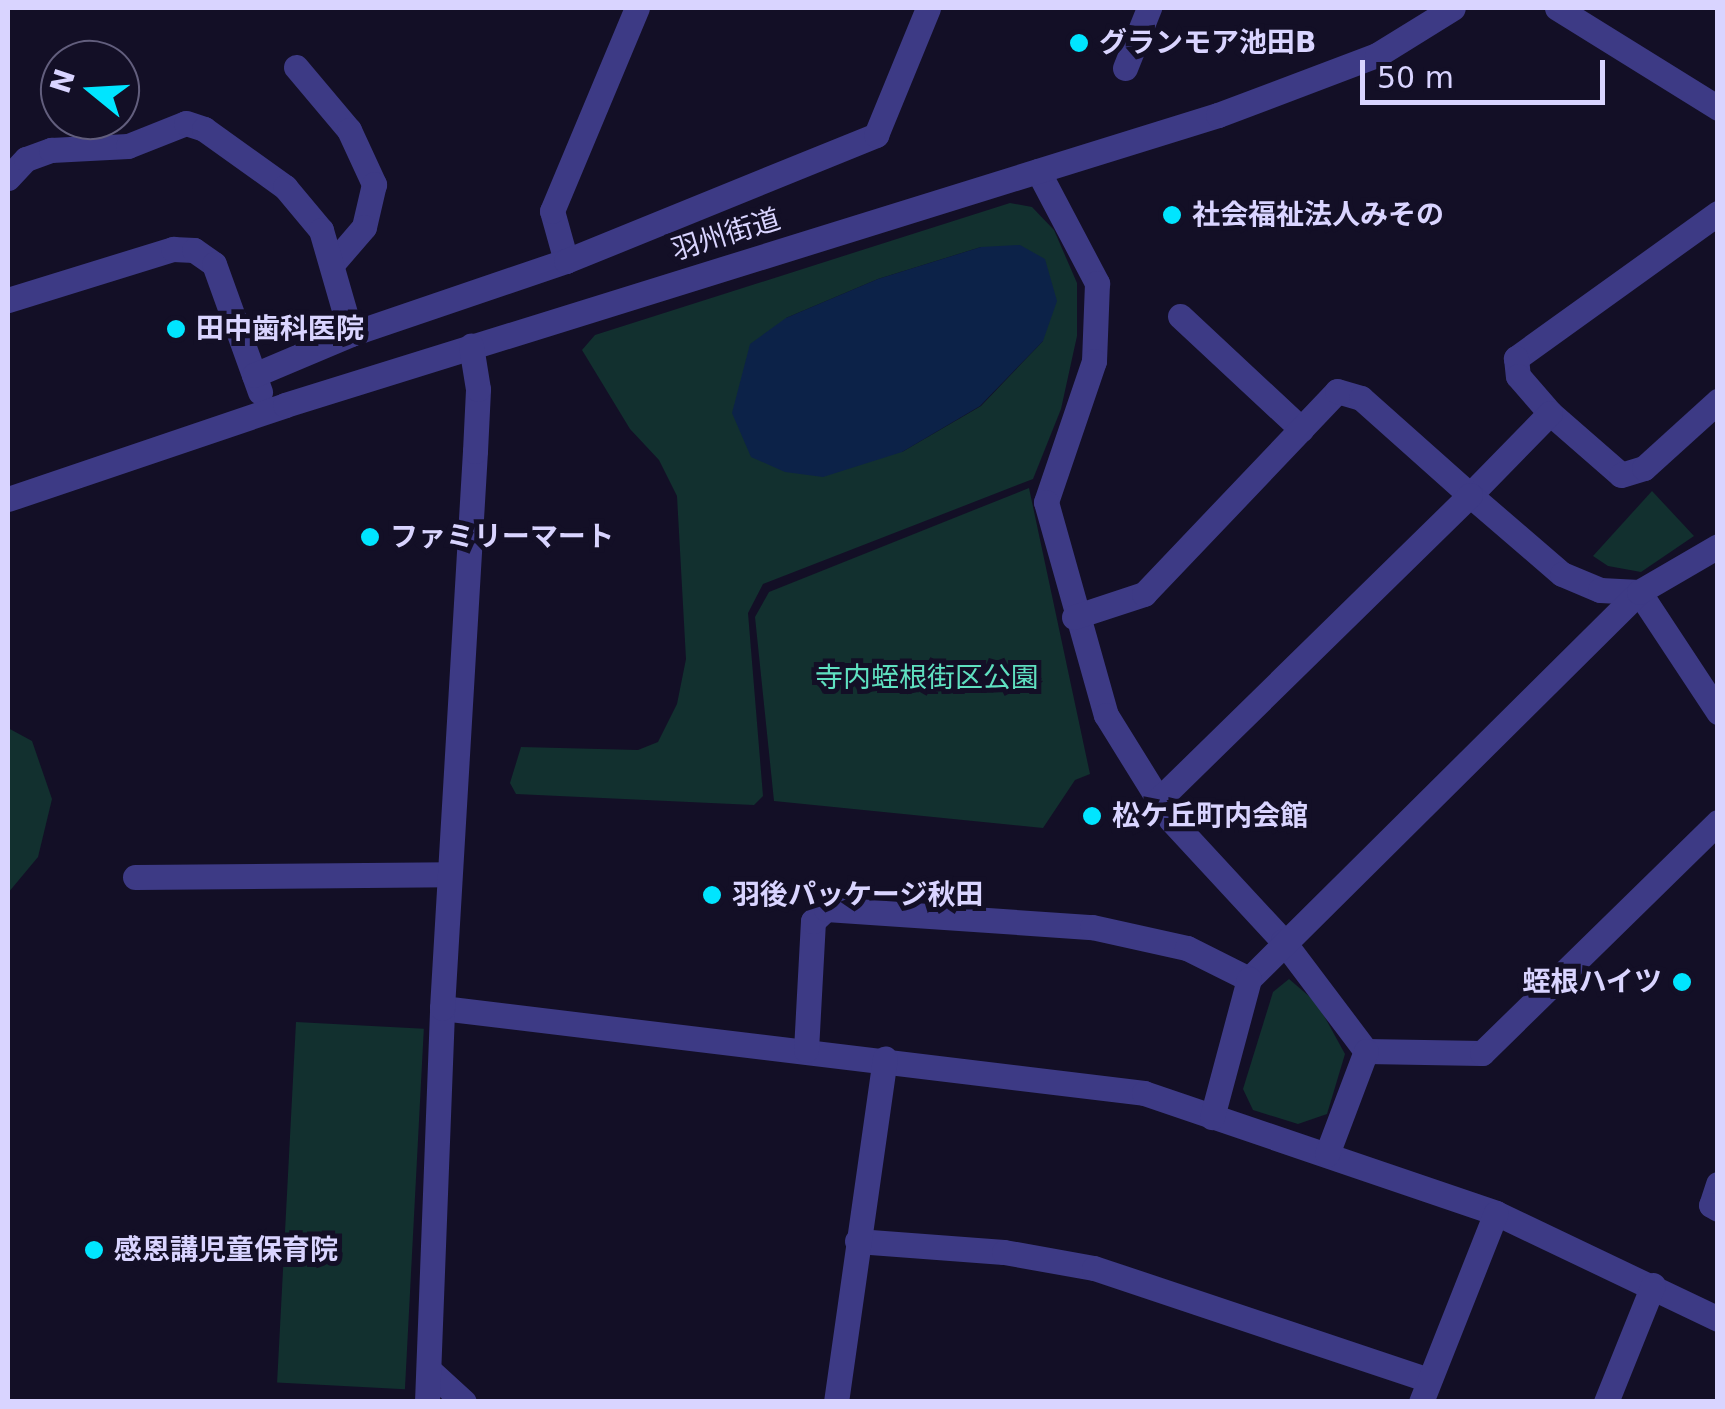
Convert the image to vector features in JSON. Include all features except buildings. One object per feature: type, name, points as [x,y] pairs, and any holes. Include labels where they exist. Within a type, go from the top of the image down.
[{"type":"street","points":[[566,261],[552,211],[637,8]]},
{"type":"street","points":[[254,376],[351,334],[566,261],[876,136],[928,8]]},
{"type":"street","points":[[1125,68],[1149,8]]},
{"type":"street","name":"羽州街道","points":[[8,499],[267,410],[1218,115],[1377,55],[1453,8]]},
{"type":"street","points":[[1556,8],[1718,108]]},
{"type":"street","points":[[296,68],[349,130],[374,184],[364,227],[333,263]]},
{"type":"street","points":[[8,178],[26,159],[51,150],[128,146],[186,123],[285,188],[321,230],[351,334]]},
{"type":"street","points":[[1038,170],[1097,283],[1094,361],[1046,502],[1074,617],[1106,715],[1160,800],[1284,941],[1366,1051]]},
{"type":"street","points":[[1718,212],[1516,358],[1518,376],[1550,413],[1621,475],[1644,468],[1718,402]]},
{"type":"street","points":[[8,300],[173,250],[194,250],[214,264],[267,410]]},
{"type":"street","points":[[1180,316],[1301,429]]},
{"type":"street","points":[[427,1402],[442,1008],[478,389],[470,346]]},
{"type":"street","points":[[1074,617],[1144,594],[1337,391],[1361,398],[1562,574],[1600,590],[1639,592]]},
{"type":"street","points":[[1160,800],[1550,413]]},
{"type":"street","points":[[1212,1117],[1249,979],[1639,592],[1718,546]]},
{"type":"street","points":[[1639,592],[1718,712]]},
{"type":"street","points":[[1366,1051],[1482,1053],[1718,822]]},
{"type":"street","points":[[134,877],[450,874]]},
{"type":"street","points":[[806,1050],[813,921],[826,909],[1092,927],[1187,948],[1249,979]]},
{"type":"street","points":[[442,1008],[885,1058],[1144,1094],[1496,1213],[1718,1318]]},
{"type":"street","points":[[1326,1154],[1366,1051]]},
{"type":"street","points":[[839,1401],[857,1241],[885,1058]]},
{"type":"street","points":[[1718,1184],[1711,1204],[1718,1208]]},
{"type":"street","points":[[857,1241],[1004,1252],[1094,1268],[1425,1391],[1496,1213]]},
{"type":"street","points":[[1606,1402],[1652,1285]]},
{"type":"street","points":[[429,1370],[464,1402]]},
{"type":"green space","points":[[1010,203],[1032,207],[1054,230],[1077,283],[1077,336],[1061,409],[1033,479],[763,584],[748,613],[763,796],[754,805],[516,794],[510,783],[521,747],[638,750],[658,742],[677,704],[686,659],[677,496],[659,460],[630,429],[582,350],[595,335]],"holes":[[[981,247],[1043,341],[981,406],[902,452],[786,318],[878,279]]]},
{"type":"green space","name":"寺内蛭根街区公園","points":[[1029,488],[1090,774],[1075,780],[1043,828],[774,801],[755,617],[769,592]]},
{"type":"green space","points":[[1652,491],[1694,536],[1641,572],[1608,566],[1593,556]]},
{"type":"green space","points":[[8,728],[32,741],[52,799],[38,857],[8,893]]},
{"type":"green space","points":[[1289,979],[1317,1003],[1345,1054],[1327,1114],[1298,1124],[1253,1110],[1243,1089],[1273,992]]},
{"type":"green space","points":[[296,1022],[424,1029],[405,1389],[277,1383]]},
{"type":"water","points":[[1020,245],[1045,259],[1057,301],[1043,341],[980,406],[902,452],[823,477],[785,472],[751,457],[732,413],[750,344],[786,318],[878,279],[981,247]]},
{"type":"place","name":"グランモア池田B","points":[[1079,43]]},
{"type":"place","name":"社会福祉法人みその","points":[[1172,215]]},
{"type":"place","name":"田中歯科医院","points":[[176,329]]},
{"type":"place","name":"ファミリーマート","points":[[370,537]]},
{"type":"place","name":"松ケ丘町内会館","points":[[1092,816]]},
{"type":"place","name":"羽後パッケージ秋田","points":[[712,895]]},
{"type":"place","name":"蛭根ハイツ","points":[[1682,982]]},
{"type":"place","name":"感恩講児童保育院","points":[[94,1250]]}]
